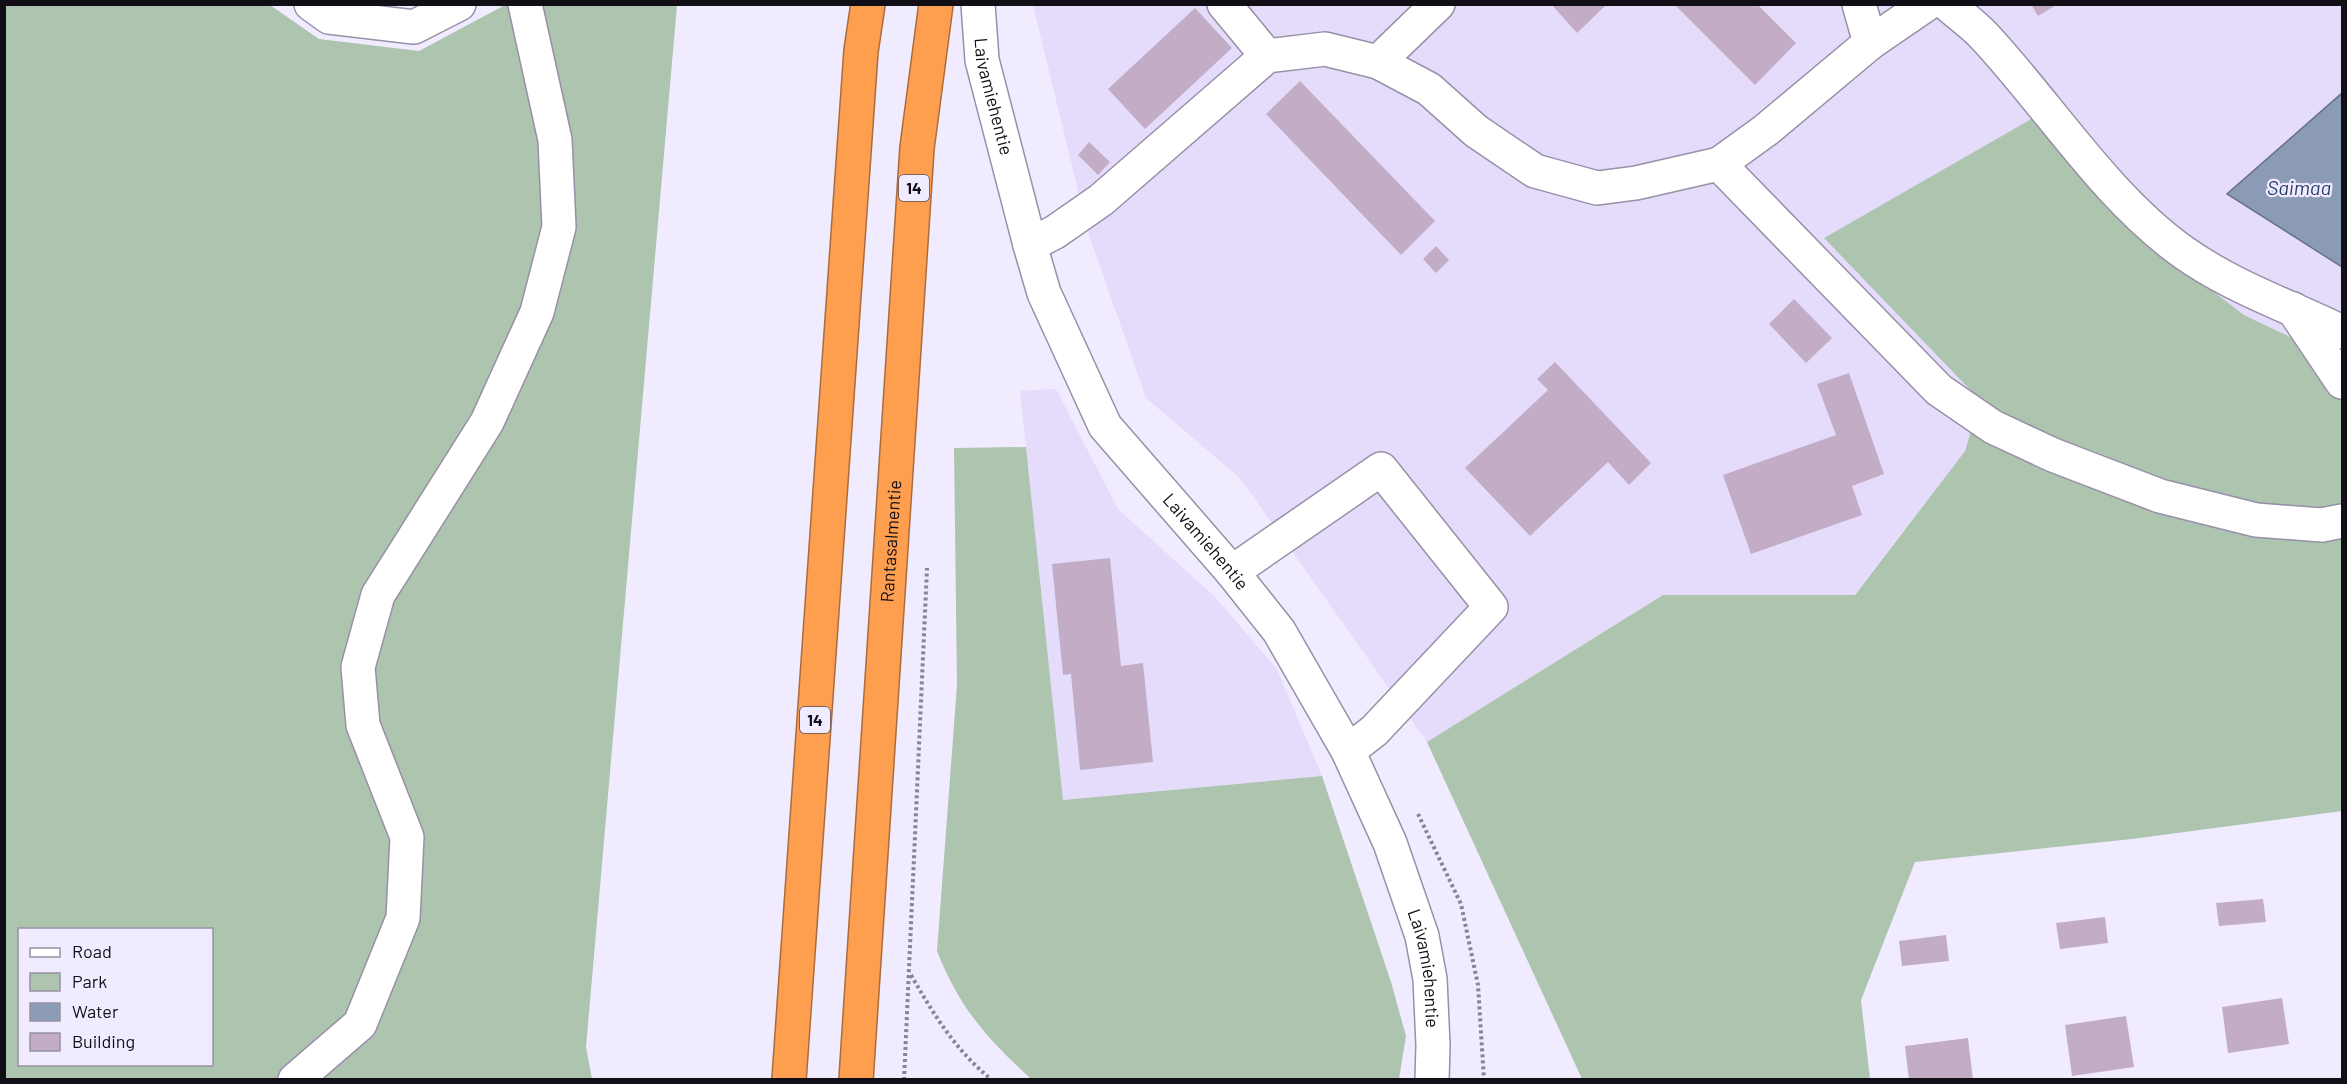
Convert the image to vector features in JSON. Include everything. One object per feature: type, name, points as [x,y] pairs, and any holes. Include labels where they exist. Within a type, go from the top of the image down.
[{"type":"highway","name":"14","points":[[789,1080],[861,51],[868,4]]},
{"type":"highway","name":"Rantasalmentie","points":[[856,1080],[917,148],[936,4]]},
{"type":"street","points":[[312,4],[329,17],[414,27],[459,4]]},
{"type":"street","points":[[295,1080],[360,1024],[403,918],[407,837],[363,725],[358,667],[378,595],[487,422],[537,312],[559,227],[555,140],[525,4]]},
{"type":"street","name":"Laivamiehentie","points":[[978,4],[982,60],[1044,293],[1105,426],[1232,572],[1279,631],[1348,751],[1389,843],[1422,936],[1430,979],[1432,1080]]},
{"type":"street","points":[[1224,4],[1267,57]]},
{"type":"street","points":[[1378,62],[1438,4]]},
{"type":"street","points":[[1859,4],[1870,43]]},
{"type":"street","points":[[1030,245],[1101,200],[1267,57],[1325,49],[1378,62],[1429,89],[1476,131],[1535,171],[1597,188],[1636,183],[1719,164],[1766,130],[1870,43],[1927,4]]},
{"type":"street","points":[[1947,4],[1984,35],[2126,201],[2182,252],[2241,287],[2292,307],[2343,332]]},
{"type":"street","points":[[1719,164],[1939,390],[1993,427],[2053,455],[2160,496],[2256,520],[2322,525],[2343,521]]},
{"type":"street","points":[[2292,307],[2343,382]]},
{"type":"street","points":[[1232,572],[1381,469],[1491,607],[1374,731],[1348,751]]},
{"type":"path","points":[[904,1080],[911,975],[927,562]]},
{"type":"path","points":[[911,975],[938,1022],[968,1061],[992,1080]]},
{"type":"shaded area","points":[[1033,5],[2342,5],[2342,93],[2227,194],[2342,267],[2342,362],[2244,315],[2124,223],[1980,400],[1965,451],[1854,595],[1663,595],[1427,742],[1240,478],[1146,398],[1088,232]]},
{"type":"shaded area","points":[[1056,389],[1118,509],[1214,596],[1277,669],[1322,776],[1063,800],[1020,391]]},
{"type":"green space","points":[[5,5],[270,5],[319,39],[419,51],[505,5],[677,5],[586,1047],[592,1079],[5,1080]]},
{"type":"green space","points":[[2035,117],[2124,223],[2244,315],[2342,362],[2342,811],[2132,839],[1915,862],[1861,1000],[1870,1079],[1582,1079],[1427,742],[1663,595],[1855,595],[1965,451],[1980,400],[1824,238]]},
{"type":"green space","points":[[1026,447],[1063,800],[1322,776],[1391,982],[1406,1036],[1399,1079],[1031,1079],[976,1021],[955,990],[937,951],[957,685],[954,448]]},
{"type":"water","name":"Saimaa","points":[[2342,93],[2342,267],[2227,194]]},
{"type":"building","points":[[1551,4],[1607,4],[1577,33]]},
{"type":"building","points":[[1674,4],[1757,4],[1796,43],[1755,85]]},
{"type":"building","points":[[2031,4],[2058,4],[2038,16]]},
{"type":"building","points":[[1195,8],[1232,48],[1145,129],[1108,89]]},
{"type":"building","points":[[1300,81],[1435,221],[1401,255],[1266,114]]},
{"type":"building","points":[[1089,142],[1110,162],[1098,175],[1078,155]]},
{"type":"building","points":[[1436,246],[1449,260],[1436,273],[1423,259]]},
{"type":"building","points":[[1794,299],[1832,338],[1806,363],[1769,324]]},
{"type":"building","points":[[1555,362],[1651,463],[1629,485],[1608,462],[1530,536],[1465,468],[1548,390],[1537,379]]},
{"type":"building","points":[[1849,373],[1884,474],[1852,486],[1862,515],[1751,554],[1723,475],[1836,435],[1817,384]]},
{"type":"building","points":[[1110,558],[1121,666],[1143,663],[1153,762],[1080,770],[1071,674],[1063,675],[1052,564]]},
{"type":"building","points":[[2263,899],[2266,922],[2219,926],[2216,903]]},
{"type":"building","points":[[2105,917],[2108,943],[2060,949],[2056,923]]},
{"type":"building","points":[[1946,935],[1949,961],[1902,966],[1899,941]]},
{"type":"building","points":[[2282,998],[2289,1044],[2228,1053],[2222,1007]]},
{"type":"building","points":[[2126,1016],[2134,1067],[2072,1076],[2065,1025]]},
{"type":"building","points":[[1968,1038],[1973,1080],[1909,1080],[1905,1046]]}]
